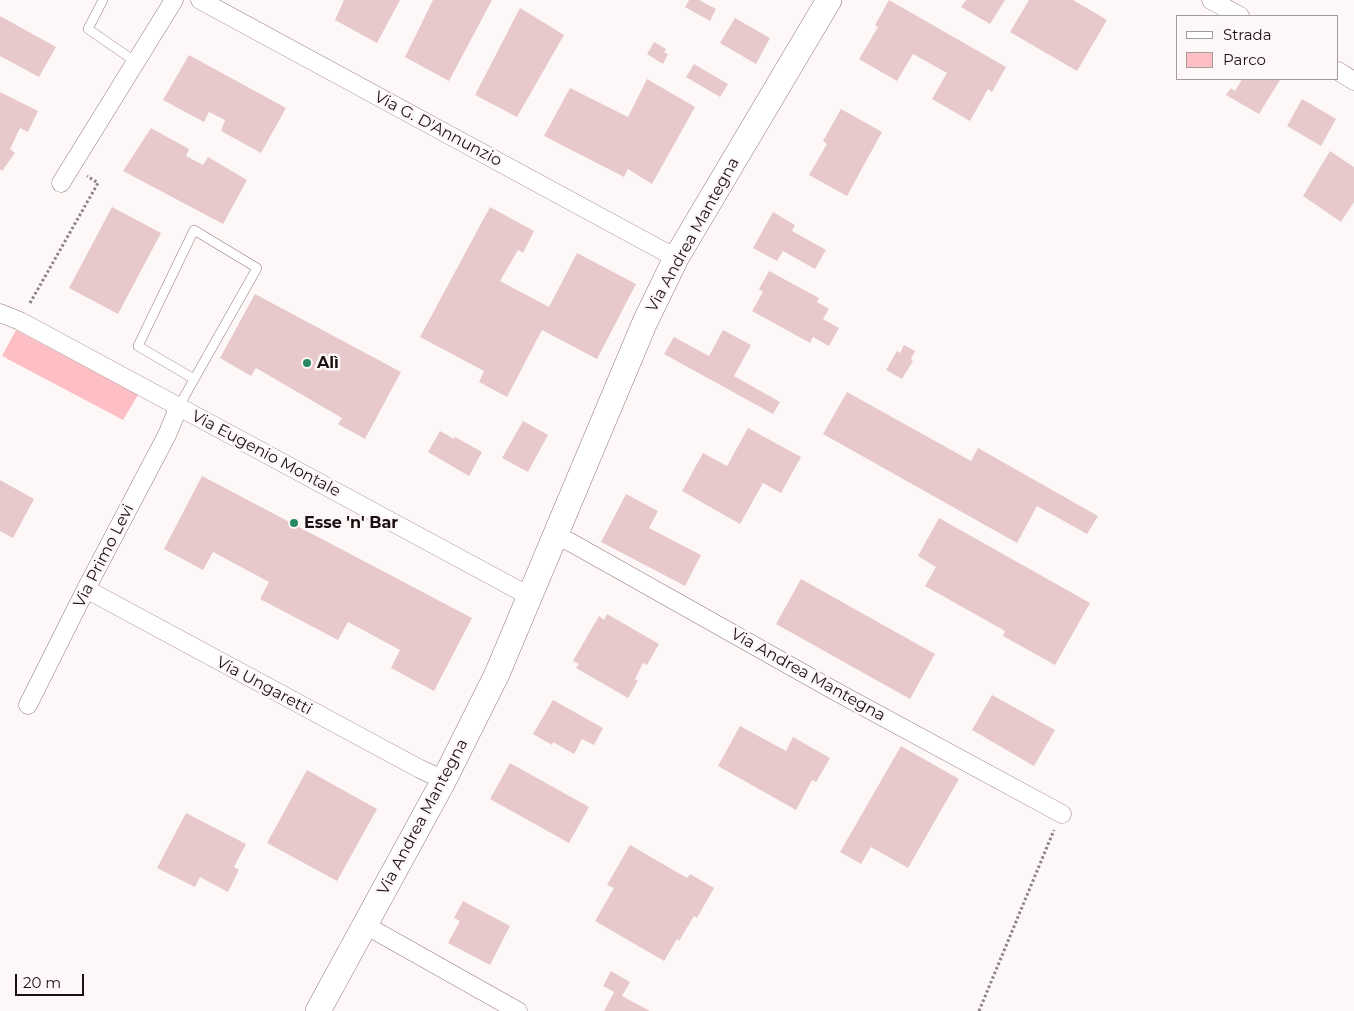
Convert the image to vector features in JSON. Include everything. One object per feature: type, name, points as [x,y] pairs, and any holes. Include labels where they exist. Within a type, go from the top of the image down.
[{"type":"main road","name":"Via Andrea Mantegna","points":[[318,1011],[444,780],[497,674],[645,322],[676,258],[829,0]]},
{"type":"street","points":[[61,183],[174,0]]},
{"type":"street","name":"Via G. D'Annunzio","points":[[200,0],[676,258]]},
{"type":"street","points":[[1211,0],[1238,15]]},
{"type":"street","points":[[1339,72],[1354,81]]},
{"type":"street","name":"Via Eugenio Montale","points":[[0,314],[20,321],[531,597]]},
{"type":"street","name":"Via Primo Levi","points":[[28,706],[167,435],[179,406]]},
{"type":"street","name":"Via Andrea Mantegna","points":[[556,536],[570,542],[833,690],[1062,814]]},
{"type":"street","name":"Via Ungaretti","points":[[86,590],[413,766],[444,780]]},
{"type":"street","points":[[365,925],[518,1011]]},
{"type":"lane","points":[[103,0],[88,29],[136,62]]},
{"type":"lane","points":[[179,406],[257,268],[194,230],[138,346],[194,379]]},
{"type":"path","points":[[20,321],[98,183],[72,166]]},
{"type":"path","points":[[979,1011],[1062,814]]},
{"type":"green space","points":[[16,330],[138,395],[123,420],[2,356]]},
{"type":"building","points":[[344,0],[400,0],[377,43],[335,20]]},
{"type":"building","points":[[433,0],[492,0],[449,81],[405,57]]},
{"type":"building","points":[[689,0],[699,0],[716,9],[710,21],[685,7]]},
{"type":"building","points":[[889,0],[1006,67],[992,92],[988,89],[970,121],[932,99],[947,73],[913,54],[897,81],[859,59],[878,27],[875,25]]},
{"type":"building","points":[[966,0],[1005,0],[990,24],[961,7]]},
{"type":"building","points":[[1029,0],[1073,0],[1107,20],[1077,71],[1010,32]]},
{"type":"building","points":[[520,8],[564,35],[517,117],[475,95]]},
{"type":"building","points":[[0,16],[56,47],[39,77],[0,56]]},
{"type":"building","points":[[735,18],[770,38],[756,64],[720,43]]},
{"type":"building","points":[[654,42],[666,49],[664,52],[668,54],[663,64],[647,54]]},
{"type":"building","points":[[189,55],[286,108],[261,153],[221,131],[225,120],[209,112],[204,122],[163,100]]},
{"type":"building","points":[[694,64],[728,84],[720,97],[686,77]]},
{"type":"building","points":[[647,79],[695,107],[652,184],[628,169],[624,177],[544,136],[570,88],[628,117]]},
{"type":"building","points":[[1241,80],[1280,80],[1259,114],[1226,95],[1231,88],[1235,91]]},
{"type":"building","points":[[0,92],[38,111],[28,132],[20,128],[10,149],[15,153],[2,171],[0,169]]},
{"type":"building","points":[[1302,99],[1336,119],[1321,146],[1287,126]]},
{"type":"building","points":[[841,109],[882,132],[847,196],[809,175],[827,144],[823,141]]},
{"type":"building","points":[[151,128],[189,149],[186,156],[203,165],[208,157],[247,180],[223,224],[123,171]]},
{"type":"building","points":[[1330,151],[1354,167],[1354,202],[1341,222],[1303,196]]},
{"type":"building","points":[[112,207],[161,233],[118,314],[69,288]]},
{"type":"building","points":[[490,207],[534,231],[523,253],[518,250],[500,281],[549,307],[577,253],[636,284],[597,359],[542,330],[507,397],[479,382],[484,371],[420,337]]},
{"type":"building","points":[[773,212],[795,225],[792,231],[826,250],[815,269],[783,251],[777,261],[753,248]]},
{"type":"building","points":[[769,271],[819,298],[817,302],[829,309],[823,319],[839,328],[829,346],[813,337],[810,343],[752,311],[763,292],[759,289]]},
{"type":"building","name":"Alì","points":[[255,294],[401,372],[365,439],[338,424],[342,418],[256,368],[251,376],[220,358]]},
{"type":"building","points":[[723,330],[751,345],[734,376],[780,402],[773,414],[664,354],[674,337],[709,356]]},
{"type":"building","points":[[904,345],[915,351],[911,359],[913,361],[902,379],[886,370],[897,351],[900,353]]},
{"type":"building","points":[[847,392],[971,461],[978,448],[1098,516],[1087,534],[1037,506],[1017,543],[823,434]]},
{"type":"building","points":[[523,421],[548,435],[528,472],[502,458]]},
{"type":"building","points":[[748,428],[801,457],[781,493],[763,483],[740,524],[682,491],[703,453],[727,466]]},
{"type":"building","points":[[440,431],[482,452],[469,476],[428,452]]},
{"type":"building","points":[[202,476],[472,618],[434,691],[391,668],[400,650],[348,622],[338,640],[260,599],[269,582],[213,552],[203,570],[164,549]]},
{"type":"building","points":[[0,480],[34,499],[13,538],[0,531]]},
{"type":"building","points":[[626,494],[658,511],[649,528],[701,555],[685,586],[601,542]]},
{"type":"building","points":[[939,518],[1090,603],[1055,665],[1003,636],[1005,631],[925,586],[936,567],[918,556]]},
{"type":"building","points":[[801,579],[935,654],[910,699],[776,624]]},
{"type":"building","points":[[607,614],[659,644],[647,665],[643,663],[635,679],[638,681],[628,698],[576,668],[579,664],[573,661],[599,616],[604,620]]},
{"type":"building","points":[[992,695],[1055,730],[1034,766],[972,730]]},
{"type":"building","points":[[553,700],[603,728],[594,745],[582,739],[574,754],[553,742],[552,745],[533,734]]},
{"type":"building","points":[[740,726],[786,751],[793,737],[830,758],[816,782],[812,780],[796,810],[718,766]]},
{"type":"building","points":[[901,746],[959,779],[908,868],[871,847],[861,864],[840,852]]},
{"type":"building","points":[[510,763],[589,807],[569,843],[490,799]]},
{"type":"building","points":[[307,770],[377,809],[337,881],[267,843]]},
{"type":"building","points":[[186,813],[246,844],[234,867],[239,870],[228,892],[200,877],[195,887],[157,868]]},
{"type":"building","points":[[630,845],[687,878],[690,874],[714,888],[697,918],[694,916],[664,961],[595,921],[614,888],[607,885]]},
{"type":"building","points":[[463,901],[510,926],[490,965],[448,943],[460,921],[454,918]]},
{"type":"building","points":[[611,971],[630,982],[622,996],[650,1011],[604,1011],[614,992],[603,986]]},
{"type":"place","name":"Alì","points":[[307,363]]},
{"type":"place","name":"Esse 'n' Bar","points":[[294,523]]}]
